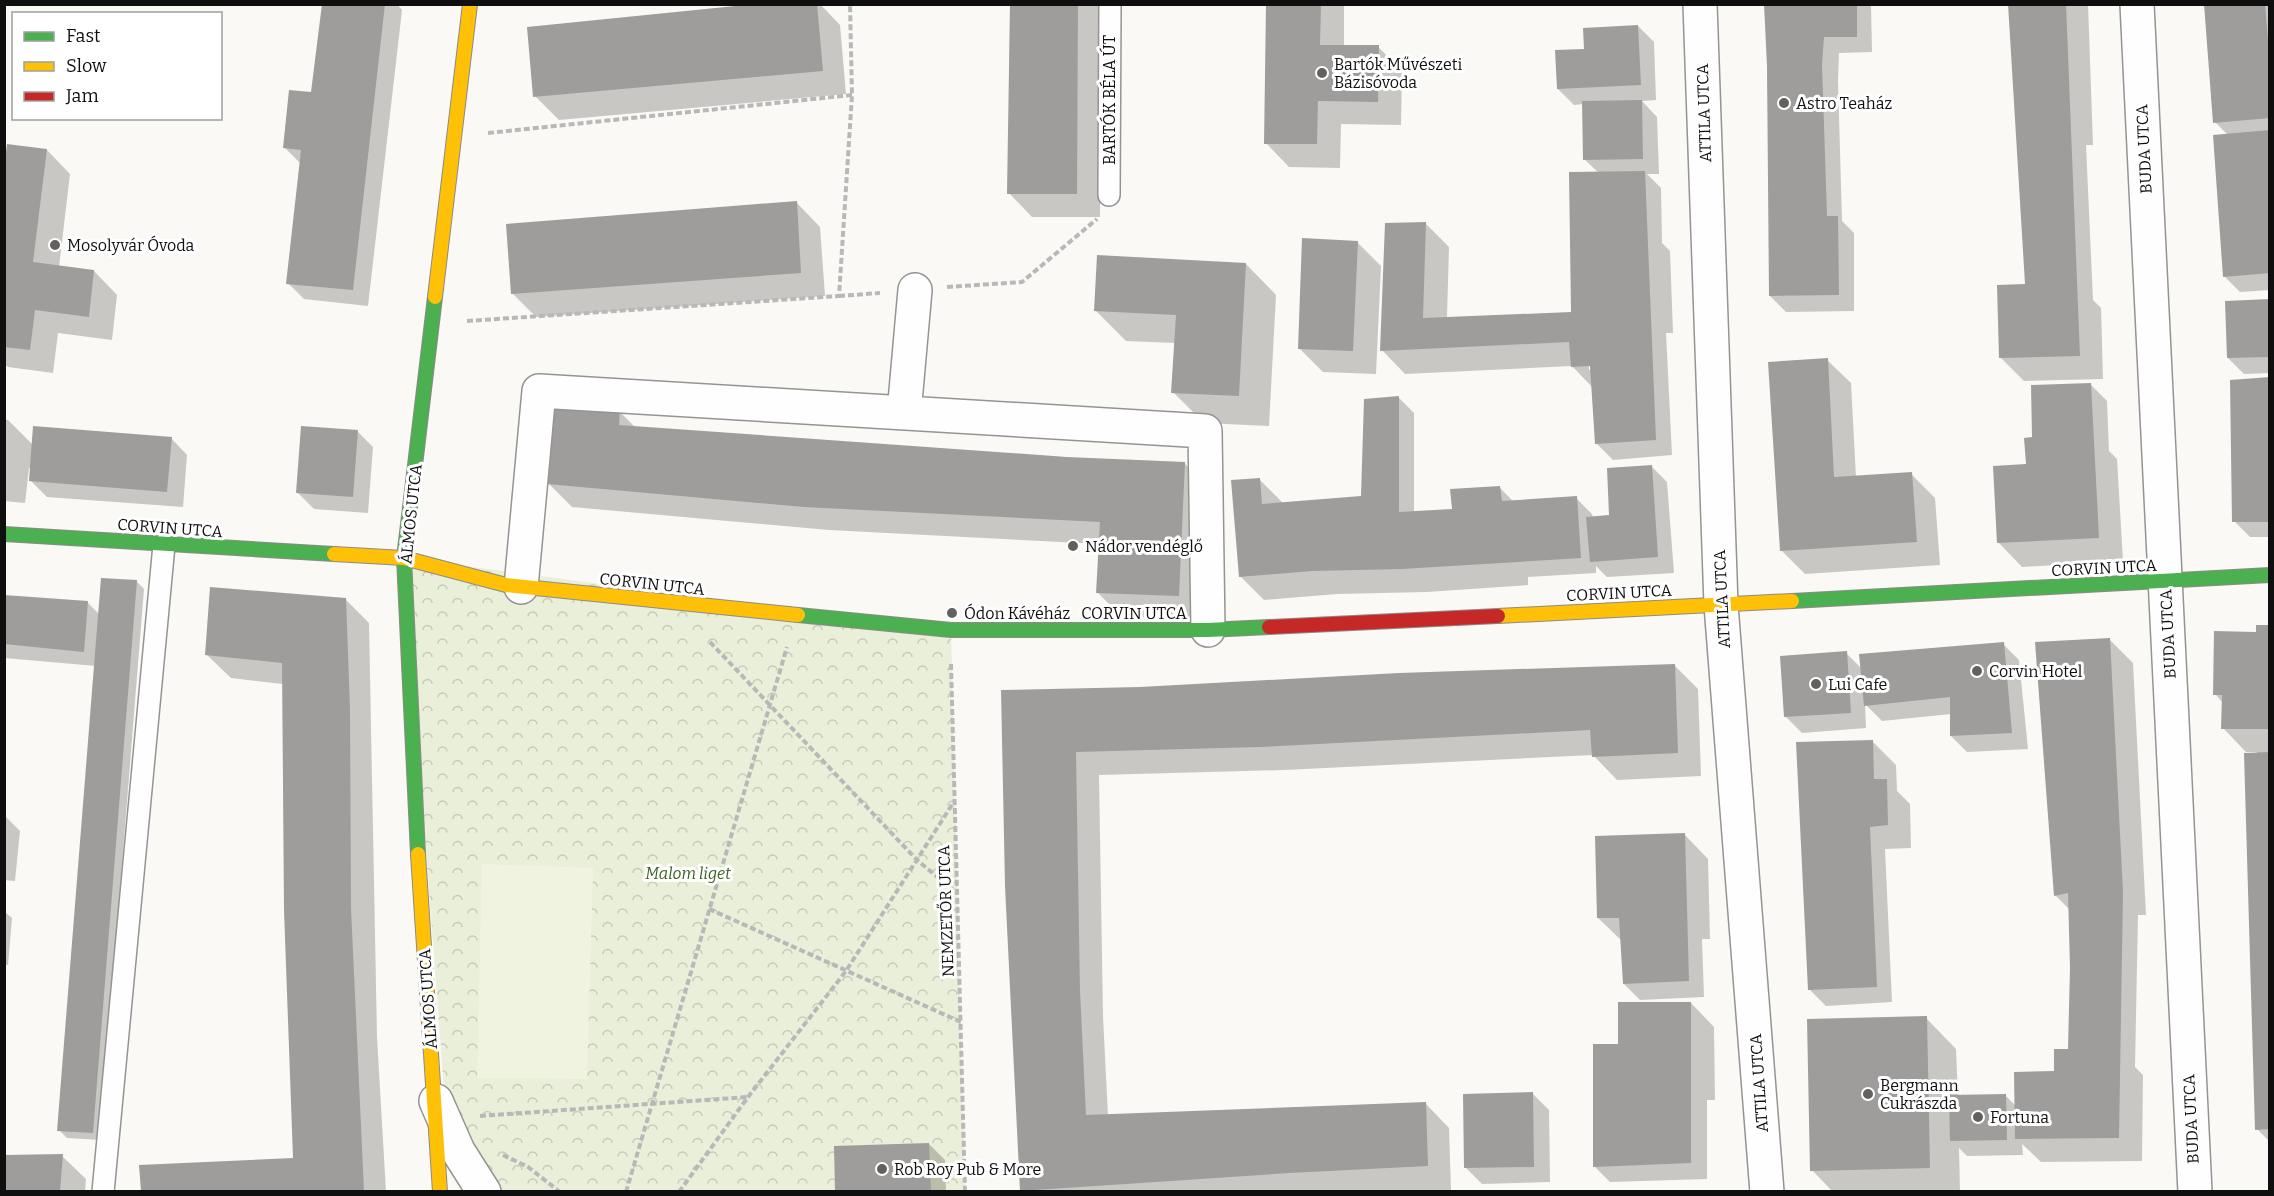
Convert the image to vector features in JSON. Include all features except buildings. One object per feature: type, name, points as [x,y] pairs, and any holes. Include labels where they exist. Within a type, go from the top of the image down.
[{"type":"street","name":"ÁLMOS UTCA","points":[[440,1191],[422,912],[404,558],[470,4]]},
{"type":"street","name":"ATTILA UTCA","points":[[1700,4],[1721,605],[1767,1191]]},
{"type":"street","name":"BUDA UTCA","points":[[2137,4],[2195,1191]]},
{"type":"street","points":[[904,413],[915,290]]},
{"type":"street","points":[[521,587],[538,391],[1205,431],[1208,630]]},
{"type":"street","name":"CORVIN UTCA","points":[[4,534],[404,558],[521,587],[951,630],[1208,630],[1721,605],[2270,574]]},
{"type":"street","name":"ÁLMOS UTCA","points":[[435,1099],[458,1151],[484,1191]]},
{"type":"lane","name":"BARTÓK BÉLA ÚT","points":[[1109,195],[1110,4]]},
{"type":"lane","points":[[103,1191],[164,544]]},
{"type":"path","points":[[838,296],[852,96],[850,4]]},
{"type":"path","points":[[454,137],[852,96]]},
{"type":"path","points":[[433,324],[1022,282],[1096,221],[1109,195]]},
{"type":"path","points":[[673,603],[918,861],[957,894]]},
{"type":"path","points":[[626,1191],[796,614]]},
{"type":"path","name":"NEMZETŐR UTCA","points":[[951,630],[965,1191]]},
{"type":"path","points":[[679,1191],[748,1097],[846,971],[955,800]]},
{"type":"path","points":[[709,909],[961,1022]]},
{"type":"path","points":[[470,1117],[748,1097]]},
{"type":"green space","name":"Malom liget","points":[[404,558],[951,630],[965,1191],[484,1191],[447,1129]]},
{"type":"green space","points":[[482,864],[593,868],[587,1079],[477,1078]]},
{"type":"traffic: fast","points":[[418,854],[404,558],[435,297]]},
{"type":"traffic: fast","points":[[4,534],[334,554]]},
{"type":"traffic: fast","points":[[1792,601],[2270,575]]},
{"type":"traffic: fast","points":[[798,615],[951,630],[1208,630],[1269,627]]},
{"type":"traffic: slow","points":[[435,297],[470,4]]},
{"type":"traffic: slow","points":[[334,554],[404,558],[506,585],[798,615]]},
{"type":"traffic: slow","points":[[1498,616],[1792,601]]},
{"type":"traffic: slow","points":[[418,854],[440,1192]]},
{"type":"traffic: jam","points":[[1269,627],[1498,616]]},
{"type":"place","name":"Bartók Művészeti Bázisóvoda","points":[[1322,73]]},
{"type":"place","name":"Astro Teaház","points":[[1784,103]]},
{"type":"place","name":"Mosolyvár Óvoda","points":[[55,245]]},
{"type":"place","name":"Nádor vendéglő","points":[[1073,546]]},
{"type":"place","name":"Ódon Kávéház","points":[[952,613]]},
{"type":"place","name":"Corvin Hotel","points":[[1977,671]]},
{"type":"place","name":"Lui Cafe","points":[[1816,684]]},
{"type":"place","name":"Bergmann Cukrászda","points":[[1868,1094]]},
{"type":"place","name":"Fortuna","points":[[1978,1117]]},
{"type":"place","name":"Rob Roy Pub & More","points":[[882,1169]]}]
